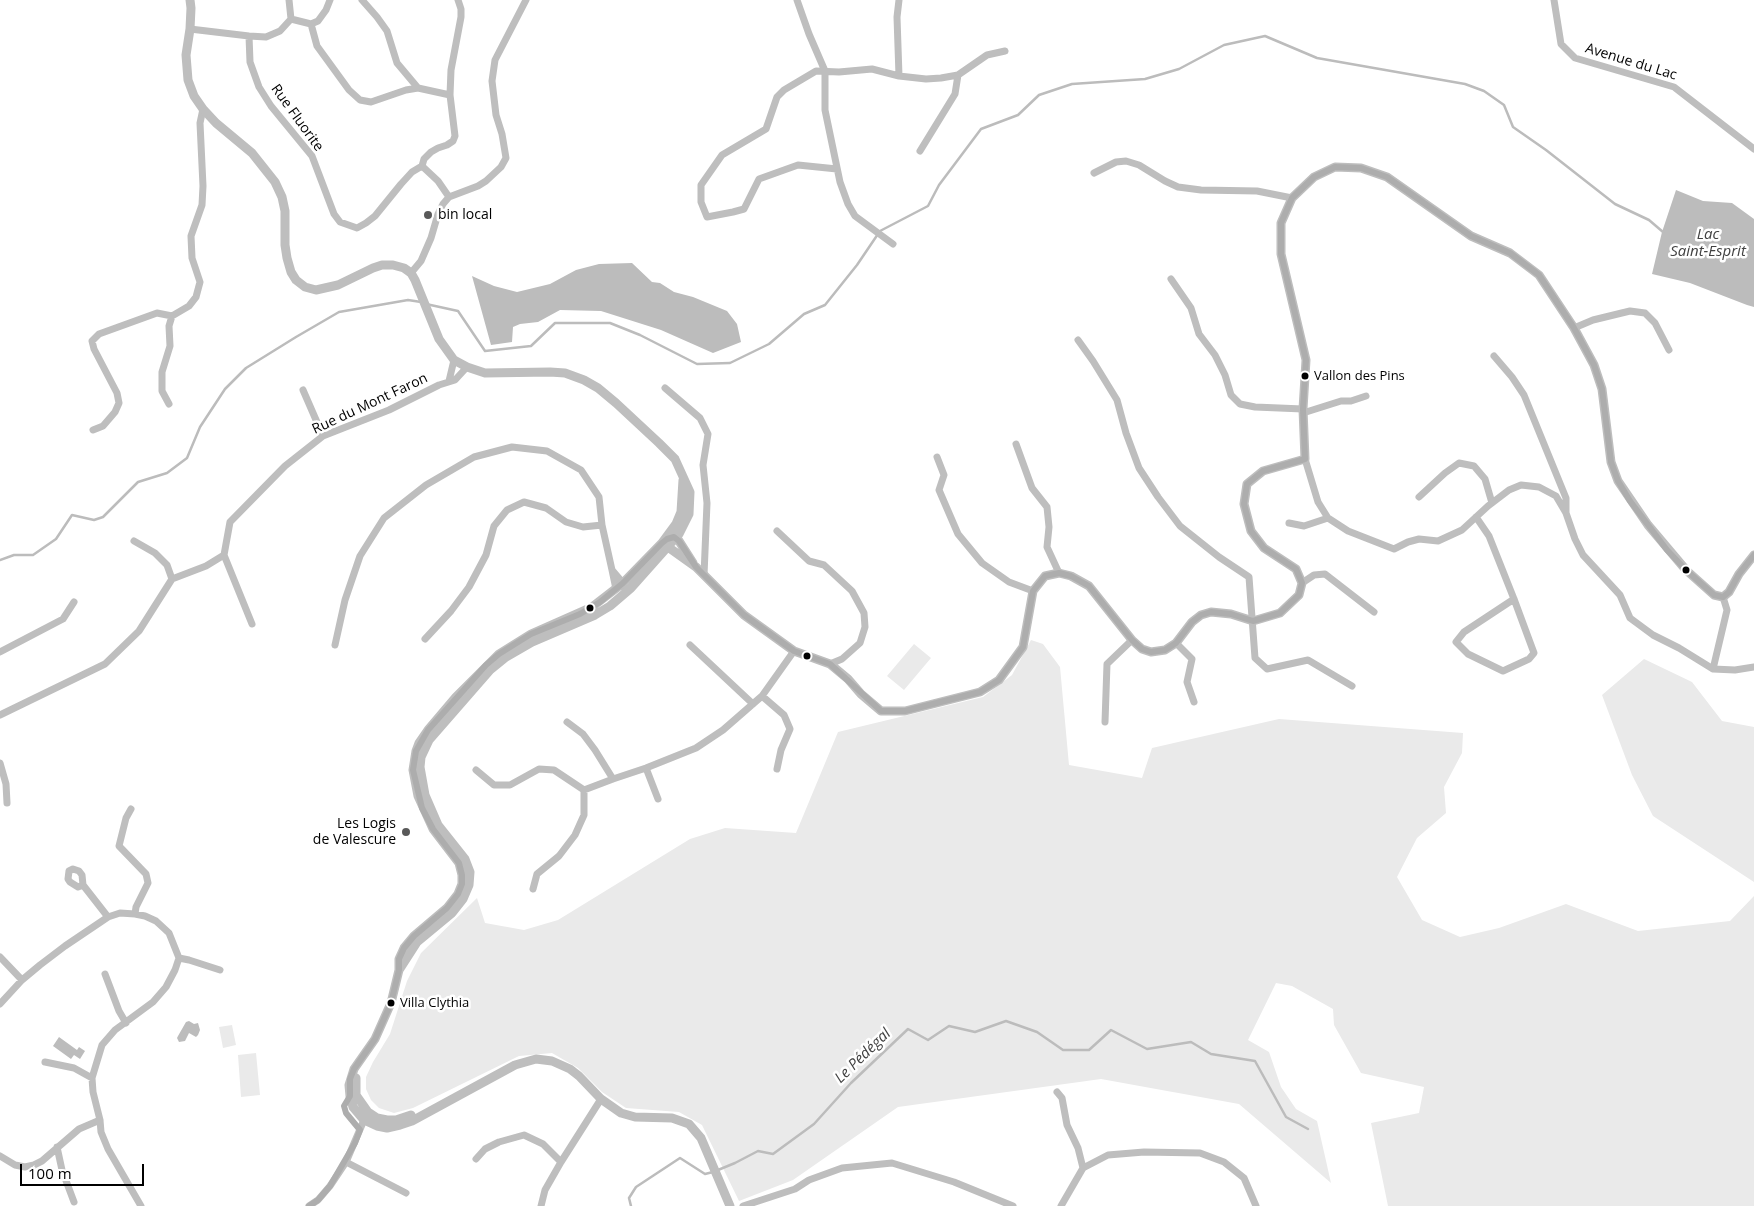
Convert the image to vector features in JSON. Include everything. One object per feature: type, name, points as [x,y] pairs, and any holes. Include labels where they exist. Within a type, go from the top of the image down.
[{"type":"street","points":[[190,0],[190,29],[186,55],[188,80],[194,96],[216,123],[252,153],[275,182],[282,197],[285,211],[286,258],[293,276],[300,284],[316,290],[338,285],[382,265],[404,268],[413,276],[438,339],[454,360],[485,373],[565,373],[584,380],[598,388],[616,403],[659,443],[675,459],[684,475],[681,512],[669,540],[600,612],[579,623],[532,642],[506,657],[490,670],[429,740],[421,757],[420,767],[425,795],[438,825],[464,859],[470,872],[469,885],[463,899],[452,913],[417,942],[398,970]]},
{"type":"street","points":[[190,29],[266,37],[280,31],[291,19],[290,0]]},
{"type":"street","points":[[291,19],[311,24],[318,21],[330,0]]},
{"type":"street","points":[[362,0],[378,17],[387,31],[397,63],[418,88]]},
{"type":"street","points":[[311,24],[317,46],[349,90],[360,100],[371,102],[406,90],[418,88],[450,95],[451,70],[461,9],[458,0]]},
{"type":"street","points":[[413,276],[431,238],[442,204],[449,197],[486,181],[506,158],[502,134],[496,115],[492,82],[495,60],[526,0]]},
{"type":"street","points":[[797,0],[825,71],[825,110],[840,182],[848,204],[855,216],[893,244]]},
{"type":"street","points":[[899,0],[897,17],[899,76]]},
{"type":"street","name":"Avenue du Lac","points":[[1554,0],[1561,44],[1575,58],[1674,87],[1754,149]]},
{"type":"street","name":"Rue Fluorite","points":[[249,36],[250,62],[259,87],[271,106],[312,156],[334,214],[340,222],[357,228],[376,216],[412,172],[422,166],[424,159],[438,148],[447,146],[453,141],[455,136],[450,95]]},
{"type":"street","points":[[837,169],[798,165],[759,179],[744,209],[733,212],[708,217],[701,202],[701,186],[722,155],[766,129],[777,97],[784,90],[816,71],[839,72],[872,69],[899,76],[926,79],[958,75],[987,55],[1005,51]]},
{"type":"street","points":[[920,151],[955,94],[958,75]]},
{"type":"street","points":[[93,430],[103,426],[115,412],[119,403],[117,393],[94,349],[92,341],[99,334],[157,313],[172,316],[189,306],[196,297],[200,282],[192,258],[191,236],[202,205],[200,123],[203,109]]},
{"type":"street","points":[[1094,173],[1116,162],[1126,161],[1140,165],[1178,187],[1201,190],[1257,191],[1292,198]]},
{"type":"street","points":[[422,166],[438,181],[449,197]]},
{"type":"street","points":[[1723,597],[1714,595],[1667,550],[1618,482],[1611,462],[1602,389],[1594,365],[1574,328],[1539,275],[1510,253],[1471,236],[1387,176],[1361,168],[1336,167],[1314,177],[1292,198],[1281,223],[1281,254],[1306,360],[1303,411],[1305,458],[1318,502],[1328,518],[1348,531],[1394,548],[1419,539],[1438,541],[1462,530],[1509,490],[1521,485],[1539,487],[1556,496],[1566,513],[1575,539],[1583,554],[1620,595],[1630,618],[1653,635],[1679,648],[1713,669],[1735,670],[1754,667]]},
{"type":"street","points":[[1171,279],[1190,308],[1199,334],[1225,374],[1231,395],[1240,404],[1303,411],[1366,396]]},
{"type":"street","points":[[1574,328],[1593,320],[1630,310],[1645,313],[1655,323],[1669,350]]},
{"type":"street","points":[[169,404],[162,391],[162,372],[170,346],[169,326],[172,316]]},
{"type":"street","points":[[1078,340],[1093,360],[1117,400],[1126,433],[1140,468],[1158,497],[1180,526],[1219,557],[1249,577],[1255,658],[1267,669],[1308,660],[1352,686]]},
{"type":"street","points":[[1494,356],[1524,395],[1566,498],[1566,513]]},
{"type":"street","name":"Rue du Mont Faron","points":[[449,382],[454,360]]},
{"type":"street","name":"Rue du Mont Faron","points":[[224,555],[230,522],[285,466],[323,436],[389,410],[455,380],[467,367]]},
{"type":"street","points":[[665,388],[700,418],[708,434],[704,465],[707,503],[704,575]]},
{"type":"street","points":[[303,390],[323,436]]},
{"type":"street","points":[[1016,444],[1032,488],[1047,507],[1049,527],[1046,547],[1059,573]]},
{"type":"street","points":[[335,645],[344,600],[360,556],[384,518],[426,485],[474,457],[512,447],[547,451],[581,470],[599,497],[602,525],[612,570],[623,588]]},
{"type":"street","points":[[937,457],[944,475],[939,490],[958,534],[982,563],[1009,582],[1033,591]]},
{"type":"street","points":[[669,540],[744,615],[794,651],[830,664],[881,711],[905,711],[980,692],[999,680],[1023,647],[1033,591],[1045,576],[1059,573],[1071,576],[1088,586],[1132,640],[1142,649],[1151,652],[1165,650],[1176,643],[1192,622],[1201,615],[1211,612],[1231,614],[1253,621],[1280,613],[1299,595],[1302,583],[1296,569],[1264,548],[1251,530],[1244,504],[1248,484],[1263,471],[1305,458]]},
{"type":"street","points":[[1419,497],[1459,463],[1474,466],[1485,479],[1492,503]]},
{"type":"street","points":[[426,639],[469,587],[486,555],[494,526],[507,510],[524,502],[546,508],[566,522],[582,527],[602,525]]},
{"type":"street","points":[[1476,517],[1489,536],[1514,599],[1534,653],[1529,659],[1503,671],[1468,654],[1456,642],[1464,632],[1514,599]]},
{"type":"street","points":[[1289,523],[1304,526],[1328,518]]},
{"type":"street","points":[[777,531],[809,561],[824,565],[852,592],[864,613],[865,627],[860,644],[842,659],[830,664]]},
{"type":"street","points":[[134,541],[155,553],[167,565],[172,579]]},
{"type":"street","points":[[0,715],[105,664],[139,632],[172,579],[206,566],[224,555],[252,624]]},
{"type":"street","points":[[1723,597],[1729,592],[1739,574],[1754,555]]},
{"type":"street","points":[[1302,583],[1314,575],[1325,574],[1374,612]]},
{"type":"street","points":[[623,588],[592,607],[531,634],[498,654],[456,697],[428,730],[420,743],[416,751],[413,770],[418,796],[432,829],[459,863],[462,884],[458,894],[447,908],[414,936],[404,948],[399,959],[391,1002],[375,1039],[354,1069],[349,1085],[350,1096],[353,1107],[387,1128],[400,1125],[515,1064],[536,1059],[552,1061],[570,1069],[601,1099],[621,1113],[635,1117],[672,1118],[689,1124],[701,1138],[730,1206]]},
{"type":"street","points":[[1713,669],[1727,610],[1723,597]]},
{"type":"street","points":[[0,652],[63,620],[74,602]]},
{"type":"street","points":[[1105,722],[1107,664],[1132,640]]},
{"type":"street","points":[[1176,643],[1192,659],[1187,682],[1194,702]]},
{"type":"street","points":[[690,645],[753,704]]},
{"type":"street","points":[[584,790],[696,748],[723,730],[762,696],[794,651]]},
{"type":"street","points":[[762,696],[784,715],[790,729],[781,750],[777,769]]},
{"type":"street","points":[[568,722],[583,734],[613,779]]},
{"type":"street","points":[[0,763],[6,784],[6,803]]},
{"type":"street","points":[[646,768],[658,799]]},
{"type":"street","points":[[476,770],[494,786],[510,785],[539,769],[554,770],[584,790]]},
{"type":"street","points":[[533,890],[537,874],[558,856],[575,835],[584,815],[584,790]]},
{"type":"street","points":[[131,809],[126,818],[119,846],[146,874],[148,882],[136,907],[135,914]]},
{"type":"street","points":[[83,885],[108,917]]},
{"type":"street","points":[[0,1004],[22,980],[65,946],[108,917],[120,914],[135,914],[156,921],[169,934],[179,958],[166,988],[153,1002],[115,1030],[102,1045],[92,1078],[101,1132],[108,1149],[140,1206]]},
{"type":"street","points":[[0,957],[22,980]]},
{"type":"street","points":[[179,958],[220,970]]},
{"type":"street","points":[[105,974],[119,1011],[126,1023]]},
{"type":"street","points":[[45,1062],[74,1068],[92,1078]]},
{"type":"street","points":[[1057,1092],[1062,1098],[1067,1125],[1078,1148],[1084,1168]]},
{"type":"street","points":[[541,1206],[545,1190],[560,1162],[601,1099]]},
{"type":"street","points":[[310,1206],[330,1186],[346,1162],[370,1118]]},
{"type":"street","points":[[0,1156],[15,1165],[25,1167],[42,1161],[79,1128],[100,1120]]},
{"type":"street","points":[[476,1160],[484,1149],[499,1142],[524,1135],[543,1144],[560,1162]]},
{"type":"street","points":[[57,1147],[62,1170],[74,1202]]},
{"type":"street","points":[[1061,1206],[1084,1168],[1108,1155],[1144,1152],[1200,1153],[1224,1162],[1244,1178],[1256,1206]]},
{"type":"street","points":[[346,1162],[406,1192]]},
{"type":"street","points":[[744,1206],[795,1189],[808,1180],[842,1168],[892,1163],[954,1182],[1013,1206]]},
{"type":"shaded area","points":[[1031,640],[1043,644],[1060,667],[1069,765],[1142,778],[1152,748],[1279,719],[1463,733],[1462,753],[1444,787],[1446,813],[1417,838],[1397,877],[1422,920],[1460,937],[1499,928],[1566,904],[1638,931],[1730,921],[1754,896],[1754,1206],[1388,1206],[1371,1123],[1419,1113],[1424,1087],[1361,1073],[1334,1025],[1333,1009],[1292,986],[1276,983],[1248,1040],[1269,1052],[1281,1087],[1296,1109],[1317,1121],[1331,1183],[1239,1104],[1101,1079],[898,1107],[793,1180],[739,1201],[702,1125],[679,1112],[626,1108],[602,1092],[578,1068],[552,1053],[519,1056],[413,1108],[394,1113],[379,1108],[371,1100],[366,1089],[366,1077],[390,1034],[407,981],[421,953],[477,898],[485,923],[524,930],[558,920],[690,839],[725,828],[796,833],[838,732],[983,697],[1012,675]]},
{"type":"shaded area","points":[[914,644],[931,658],[904,690],[887,676]]},
{"type":"shaded area","points":[[1644,659],[1692,682],[1722,721],[1754,727],[1754,882],[1653,816],[1632,775],[1602,695]]},
{"type":"shaded area","points":[[232,1025],[236,1045],[223,1048],[219,1027]]},
{"type":"shaded area","points":[[256,1053],[260,1095],[241,1097],[238,1055]]},
{"type":"water","name":"Lac Saint-Esprit","points":[[1676,190],[1703,201],[1732,203],[1754,219],[1754,307],[1690,283],[1652,274],[1662,232]]},
{"type":"water","points":[[632,263],[652,282],[660,283],[674,292],[693,297],[727,311],[737,324],[741,342],[713,353],[661,330],[601,311],[560,310],[538,322],[520,324],[513,327],[512,342],[491,345],[472,276],[494,286],[517,292],[550,284],[576,270],[599,264]]},
{"type":"water","points":[[189,1021],[194,1024],[198,1023],[200,1030],[198,1035],[196,1037],[189,1033],[185,1041],[179,1042],[177,1038],[186,1022]]},
{"type":"water","points":[[59,1037],[77,1050],[79,1047],[85,1051],[80,1059],[74,1055],[71,1059],[53,1046]]},
{"type":"waterway","points":[[426,304],[458,311],[485,351],[531,346],[555,323],[610,323],[640,335],[697,364],[730,363],[769,344],[804,314],[825,305],[857,265],[880,231],[928,206],[939,185],[981,129],[1018,115],[1039,95],[1072,84],[1145,79],[1179,69],[1224,45],[1265,36],[1317,58],[1465,84],[1484,91],[1504,105],[1513,127],[1546,150],[1615,204],[1649,220],[1663,232]]},
{"type":"waterway","points":[[0,560],[14,555],[33,555],[56,539],[72,515],[94,520],[103,517],[138,482],[167,473],[187,458],[200,427],[225,389],[246,368],[296,337],[339,312],[408,300],[421,302]]},
{"type":"waterway","name":"Le Pédégal","points":[[718,1170],[758,1151],[773,1154],[814,1124],[851,1083],[908,1029],[928,1040],[949,1026],[975,1032],[1006,1021],[1037,1032],[1063,1050],[1089,1050],[1111,1030],[1147,1049],[1191,1042],[1211,1054],[1255,1061],[1286,1117],[1308,1129]]},
{"type":"waterway","name":"Le Pédégal","points":[[631,1206],[629,1198],[636,1187],[680,1158],[705,1174],[713,1172]]},
{"type":"transit line","points":[[1305,459],[1303,409],[1306,360],[1281,254],[1281,223],[1292,198],[1314,177],[1335,167],[1361,168],[1387,177],[1471,236],[1510,253],[1539,275],[1574,328],[1594,365],[1602,389],[1611,462],[1618,481],[1630,501],[1667,550],[1714,595],[1723,597]]},
{"type":"transit line","points":[[309,1206],[318,1200],[330,1186],[355,1143],[360,1130],[346,1113],[344,1106],[350,1096],[350,1079],[354,1069],[375,1039],[391,1003],[399,970],[399,959],[404,948],[414,936],[447,908],[458,894],[462,884],[459,863],[433,829],[422,808],[413,770],[416,751],[428,730],[486,665],[499,654],[531,634],[580,614],[600,602],[623,583],[662,543],[674,537],[679,541],[696,567],[744,615],[794,651],[830,664],[881,711],[905,711],[980,692],[999,680],[1023,647],[1033,591],[1045,576],[1059,573],[1071,576],[1089,586],[1132,640],[1142,649],[1151,652],[1165,650],[1176,643],[1192,622],[1201,615],[1211,612],[1231,614],[1253,621],[1280,613],[1299,595],[1302,583],[1296,569],[1264,548],[1251,531],[1244,504],[1247,484],[1263,471],[1305,459]]},
{"type":"transit line","points":[[1723,597],[1729,592],[1739,574],[1754,555]]},
{"type":"place","name":"bin local","points":[[428,215]]},
{"type":"place","name":"Vallon des Pins","points":[[1305,376]]},
{"type":"place","name":"Les Logis de Valescure","points":[[406,832]]},
{"type":"place","name":"Villa Clythia","points":[[391,1003]]}]
